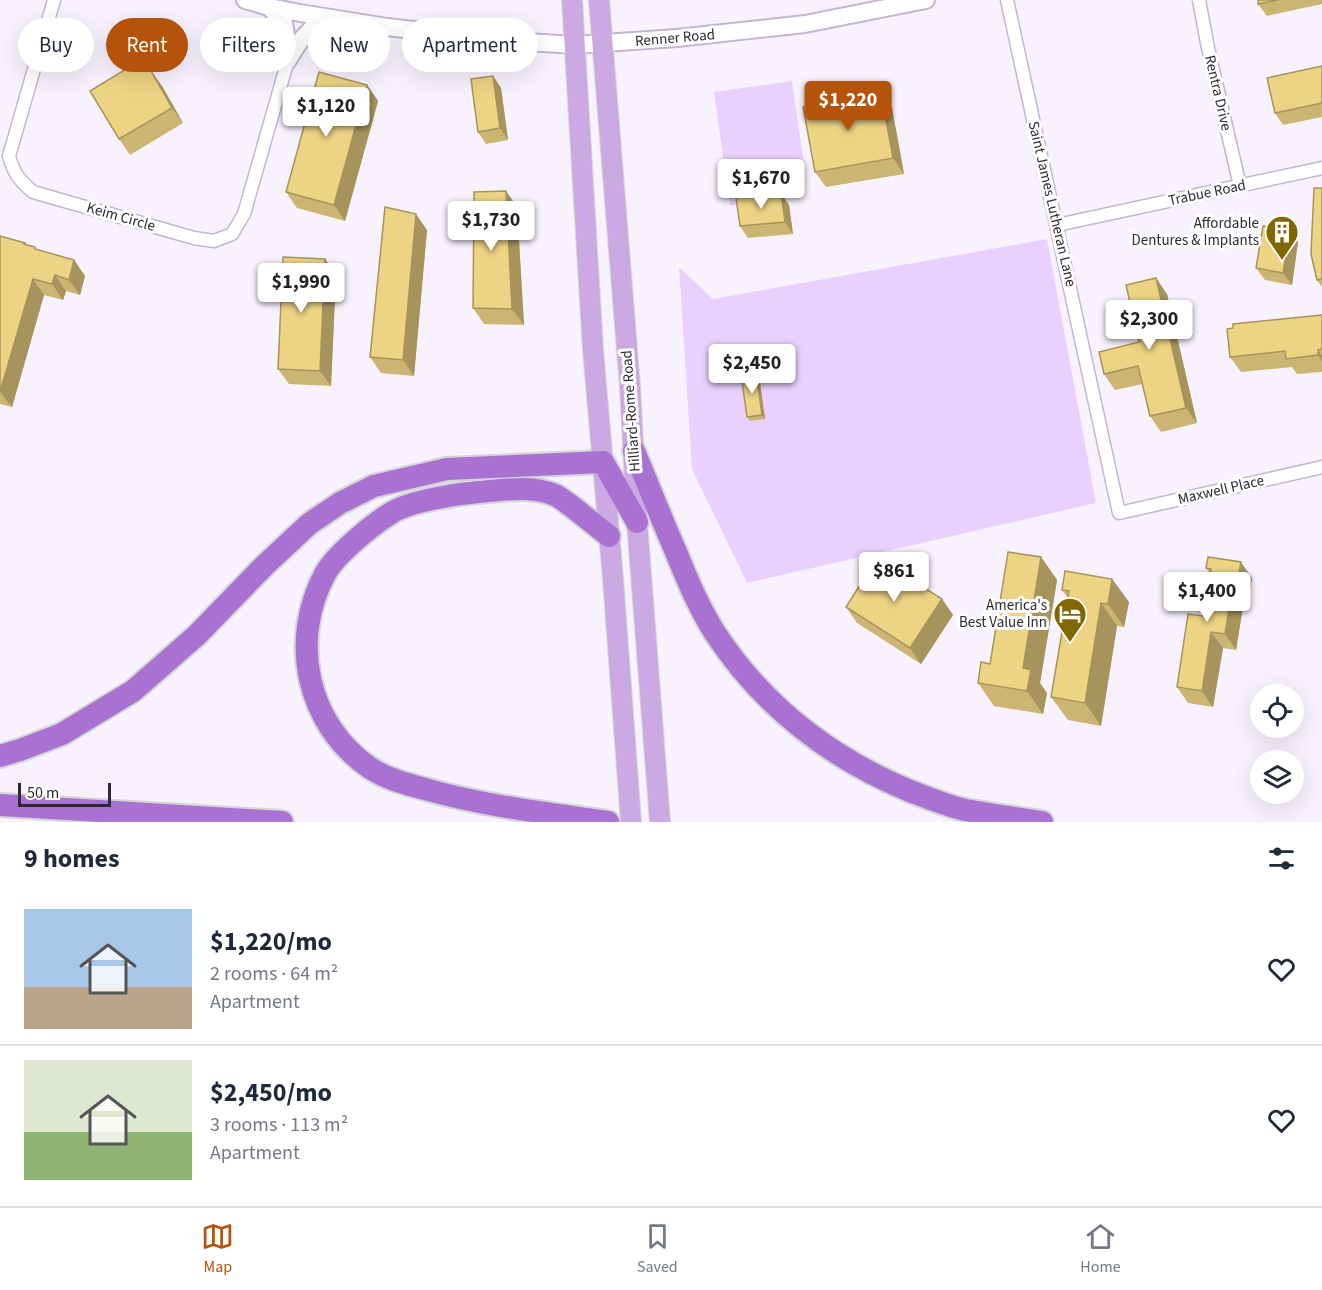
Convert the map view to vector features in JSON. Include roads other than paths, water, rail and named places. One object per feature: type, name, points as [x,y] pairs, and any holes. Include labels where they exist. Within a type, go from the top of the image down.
[{"type":"highway","points":[[634,451],[690,586],[715,633],[763,694],[786,716],[811,736],[849,760],[901,787],[965,810],[1042,822]]},
{"type":"highway","points":[[0,756],[62,734],[133,691],[197,635],[264,566],[309,524],[340,503],[374,486],[447,469],[603,462],[638,522]]},
{"type":"highway","points":[[608,822],[444,795],[395,781],[370,768],[334,733],[320,711],[311,684],[307,630],[313,604],[326,573],[345,550],[366,532],[393,512],[410,505],[466,493],[514,489],[537,490],[557,496],[609,536]]},
{"type":"highway","points":[[0,805],[282,822]]},
{"type":"main road","name":"Renner Road","points":[[245,0],[324,18]]},
{"type":"main road","name":"Hilliard-Rome Road","points":[[572,0],[593,350],[631,822]]},
{"type":"main road","name":"Hilliard-Rome Road","points":[[599,0],[630,387],[660,822]]},
{"type":"main road","name":"Renner Road","points":[[390,27],[530,43],[602,44],[677,39],[805,24],[926,0]]},
{"type":"main road","points":[[269,7],[279,18]]},
{"type":"main road","points":[[296,47],[308,32]]},
{"type":"street","name":"Keim Circle","points":[[54,0],[9,156],[19,180],[33,192],[194,238],[214,241],[232,234],[244,214],[285,72]]},
{"type":"street","name":"Saint James Lutheran Lane","points":[[1007,0],[1119,513]]},
{"type":"street","name":"Rentra Drive","points":[[1199,0],[1240,186]]},
{"type":"street","name":"Trabue Road","points":[[1057,225],[1322,168]]},
{"type":"street","name":"Maxwell Place","points":[[1119,513],[1322,466]]},
{"type":"place","name":"Affordable Dentures & Implants","points":[[1282,261]]},
{"type":"place","name":"America's Best Value Inn","points":[[1070,643]]}]
